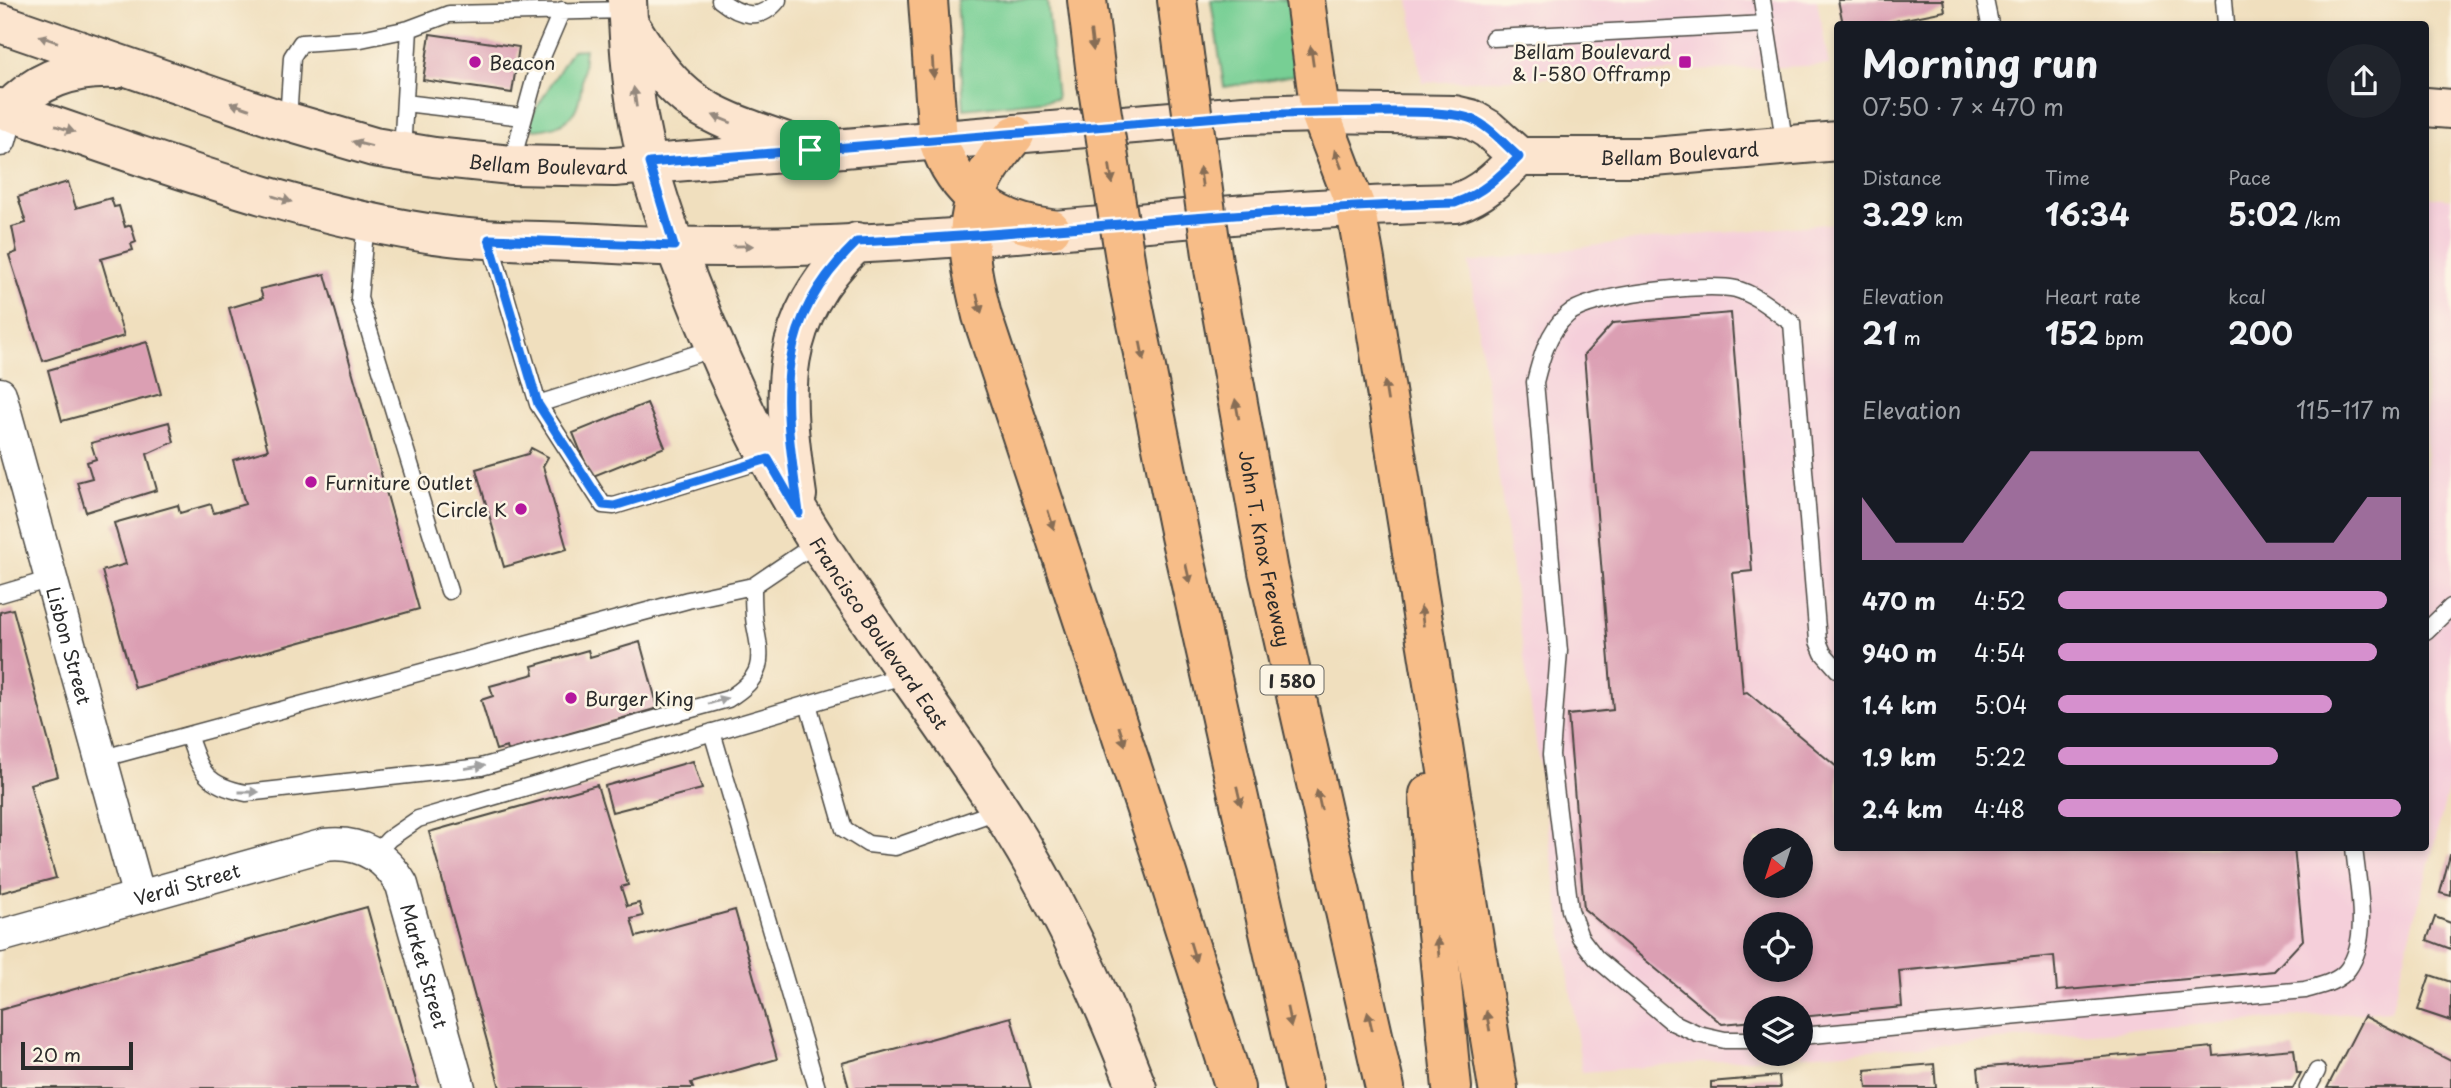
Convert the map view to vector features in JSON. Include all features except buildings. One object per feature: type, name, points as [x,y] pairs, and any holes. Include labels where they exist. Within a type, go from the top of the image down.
[{"type":"highway","points":[[928,0],[938,140],[951,171],[975,199],[1005,218],[1051,229]]},
{"type":"highway","points":[[1087,0],[1097,82],[1129,284],[1180,536],[1304,1088]]},
{"type":"highway","name":"John T. Knox Freeway","points":[[1177,0],[1214,269],[1265,558],[1385,1088]]},
{"type":"highway","points":[[1305,0],[1320,113],[1355,205],[1498,1088]]},
{"type":"highway","points":[[1014,135],[996,158],[975,199],[967,237],[982,316],[1155,835],[1235,1088]]},
{"type":"highway","points":[[1431,684],[1431,854],[1452,1088]]},
{"type":"main road","points":[[628,11],[656,65],[691,103],[721,119],[810,150]]},
{"type":"main road","name":"Francisco Boulevard East","points":[[628,11],[636,103],[649,163],[674,246],[715,348],[768,459],[808,527],[1000,810],[1080,950],[1136,1088]]},
{"type":"main road","name":"Bellam Boulevard","points":[[0,23],[288,122],[402,152],[511,165],[586,167],[649,163],[1244,115],[1320,113],[1410,113],[1471,119],[1488,129],[1519,157],[1643,157],[1834,141]]},
{"type":"main road","points":[[2,109],[39,84],[59,76],[82,70],[135,69]]},
{"type":"main road","points":[[2429,107],[2451,109]]},
{"type":"main road","points":[[2,109],[240,186],[366,221],[413,231],[489,239],[674,246],[967,237],[1355,205],[1455,203],[1475,196],[1490,186],[1519,157]]},
{"type":"main road","points":[[808,527],[788,417],[789,363],[797,326],[813,294],[857,242]]},
{"type":"street","name":"Lisbon Street","points":[[0,396],[139,897]]},
{"type":"street","name":"Verdi Street","points":[[0,936],[325,845],[351,845],[375,854]]},
{"type":"street","name":"Market Street","points":[[375,854],[395,873],[406,897],[459,1088]]},
{"type":"lane","points":[[720,0],[742,15],[757,15],[772,8],[778,0]]},
{"type":"lane","points":[[1762,0],[1785,146]]},
{"type":"lane","points":[[1985,0],[1989,21]]},
{"type":"lane","points":[[2224,0],[2226,21]]},
{"type":"lane","points":[[288,122],[292,57],[301,43],[360,39],[409,29],[449,14],[562,10],[628,11]]},
{"type":"lane","points":[[511,165],[538,66],[562,10]]},
{"type":"lane","points":[[1493,38],[1766,24]]},
{"type":"lane","points":[[402,152],[409,29]]},
{"type":"lane","points":[[405,103],[522,117]]},
{"type":"lane","points":[[366,221],[359,298],[449,591]]},
{"type":"lane","points":[[489,239],[538,404],[603,505],[614,506],[768,459]]},
{"type":"lane","points":[[1743,1040],[1725,1040],[1698,1034],[1672,1022],[1596,958],[1580,937],[1570,909],[1551,755],[1559,651],[1535,382],[1552,332],[1568,314],[1587,303],[1609,298],[1719,286],[1757,298],[1792,323],[1818,640],[1823,653],[1834,665]]},
{"type":"lane","points":[[538,404],[715,348]]},
{"type":"lane","points":[[100,759],[674,604],[752,586],[808,527]]},
{"type":"lane","points":[[0,594],[51,579]]},
{"type":"lane","points":[[188,735],[199,765],[219,788],[246,793],[481,767],[728,699],[747,687],[759,669],[761,647],[754,622],[752,586]]},
{"type":"lane","points":[[2429,628],[2451,607]]},
{"type":"lane","points":[[375,854],[389,839],[418,819],[908,674]]},
{"type":"lane","points":[[808,704],[844,830],[868,844],[895,847],[1000,810]]},
{"type":"lane","points":[[712,732],[817,1088]]},
{"type":"lane","points":[[1813,1035],[2305,990],[2327,984],[2348,971],[2356,953],[2360,927],[2354,851]]},
{"type":"lane","points":[[2308,1088],[2317,1071]]},
{"type":"shaded area","points":[[1409,0],[1817,0],[1829,65],[1422,83]]},
{"type":"shaded area","points":[[2429,196],[2451,199],[2451,779],[2391,1010],[1813,1054],[1813,996],[1743,996],[1743,1060],[1582,1072],[1469,263],[1637,240],[1834,223],[1834,851],[2429,851]]},
{"type":"green space","points":[[957,0],[1047,0],[1057,99],[964,109]]},
{"type":"green space","points":[[1211,0],[1290,0],[1301,74],[1224,87]]},
{"type":"green space","points":[[585,49],[578,104],[572,114],[564,122],[534,130],[528,122],[572,50]]},
{"type":"place","name":"Beacon","points":[[475,62]]},
{"type":"place","name":"Bellam Boulevard & I-580 Offramp","points":[[1685,62]]},
{"type":"place","name":"Furniture Outlet","points":[[311,482]]},
{"type":"place","name":"Circle K","points":[[521,509]]},
{"type":"place","name":"Burger King","points":[[571,698]]},
{"type":"route","points":[[1410,113],[1454,115],[1471,119],[1488,129],[1519,157],[1490,186],[1475,196],[1455,203],[1306,208],[967,237],[857,242],[824,278],[804,310],[797,326],[789,363],[790,448],[799,513],[768,459],[614,506],[603,505],[538,404],[489,239],[674,246],[649,163],[810,150],[1244,115],[1410,113]]}]
